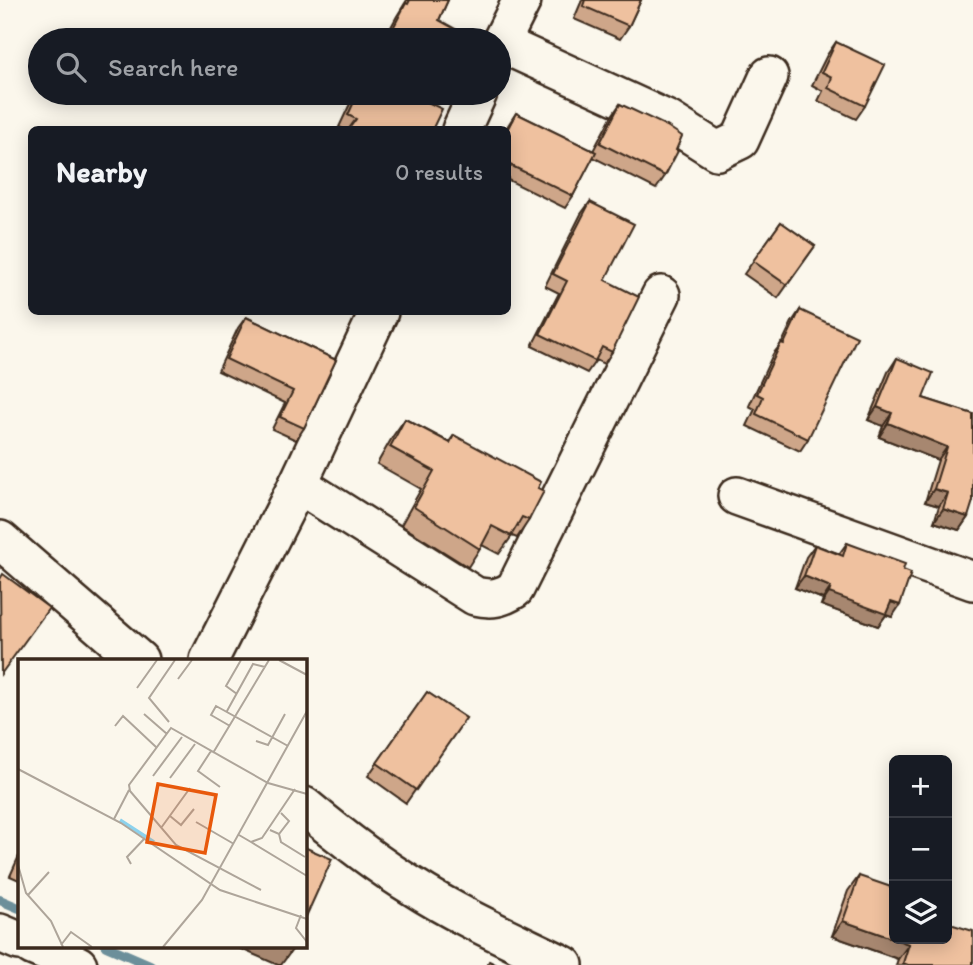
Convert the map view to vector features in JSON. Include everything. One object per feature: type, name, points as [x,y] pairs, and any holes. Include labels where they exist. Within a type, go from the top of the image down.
[{"type":"street","points":[[507,28],[522,0]]},
{"type":"street","points":[[511,49],[668,120],[717,151],[740,140],[769,76]]},
{"type":"street","points":[[463,126],[472,105]]},
{"type":"street","points":[[298,484],[475,596],[490,599],[503,597],[515,589],[661,295]]},
{"type":"street","points":[[210,659],[298,484],[378,315]]},
{"type":"street","points":[[737,496],[973,581]]},
{"type":"street","points":[[0,540],[138,659]]},
{"type":"street","points":[[306,808],[346,840],[412,886],[478,924],[564,965]]},
{"type":"street","points":[[0,933],[18,941]]},
{"type":"street","points":[[37,948],[78,965]]},
{"type":"building","points":[[410,0],[448,0],[439,20],[454,28],[393,28],[406,3]]},
{"type":"building","points":[[585,0],[641,0],[629,26],[583,6]]},
{"type":"building","points":[[836,42],[885,65],[865,106],[828,88],[832,77],[822,72]]},
{"type":"building","points":[[620,104],[682,136],[676,150],[678,151],[665,176],[600,143]]},
{"type":"building","points":[[353,105],[434,105],[442,109],[434,126],[351,126],[356,119],[348,115]]},
{"type":"building","points":[[516,113],[596,152],[573,196],[511,165],[509,126]]},
{"type":"building","points":[[590,202],[634,224],[605,280],[639,297],[612,352],[602,347],[595,361],[540,334],[567,281],[553,274]]},
{"type":"building","points":[[781,222],[815,246],[787,285],[753,261]]},
{"type":"building","points":[[800,310],[857,337],[808,439],[756,414],[763,397],[757,394]]},
{"type":"building","points":[[246,317],[336,360],[304,428],[280,417],[293,391],[226,359]]},
{"type":"building","points":[[897,358],[933,373],[923,398],[973,414],[973,501],[968,517],[943,509],[948,493],[934,489],[947,447],[888,423],[892,413],[877,407]]},
{"type":"building","points":[[405,419],[450,443],[454,435],[541,482],[538,488],[544,491],[529,520],[522,517],[511,536],[492,526],[480,549],[414,507],[434,471],[390,447]]},
{"type":"building","points":[[847,543],[905,564],[903,570],[911,573],[900,605],[891,602],[886,614],[829,593],[831,587],[804,576],[815,545],[843,556]]},
{"type":"building","points":[[3,574],[49,608],[1,674],[0,579]]},
{"type":"building","points":[[427,692],[466,718],[416,790],[377,763]]},
{"type":"building","points":[[306,848],[332,859],[306,917]]},
{"type":"building","points":[[859,876],[889,886],[889,937],[843,921]]},
{"type":"building","points":[[952,925],[973,931],[973,965],[903,963],[909,944],[952,944]]},
{"type":"waterway","points":[[0,900],[18,908]]},
{"type":"waterway","points":[[111,948],[150,965]]}]
